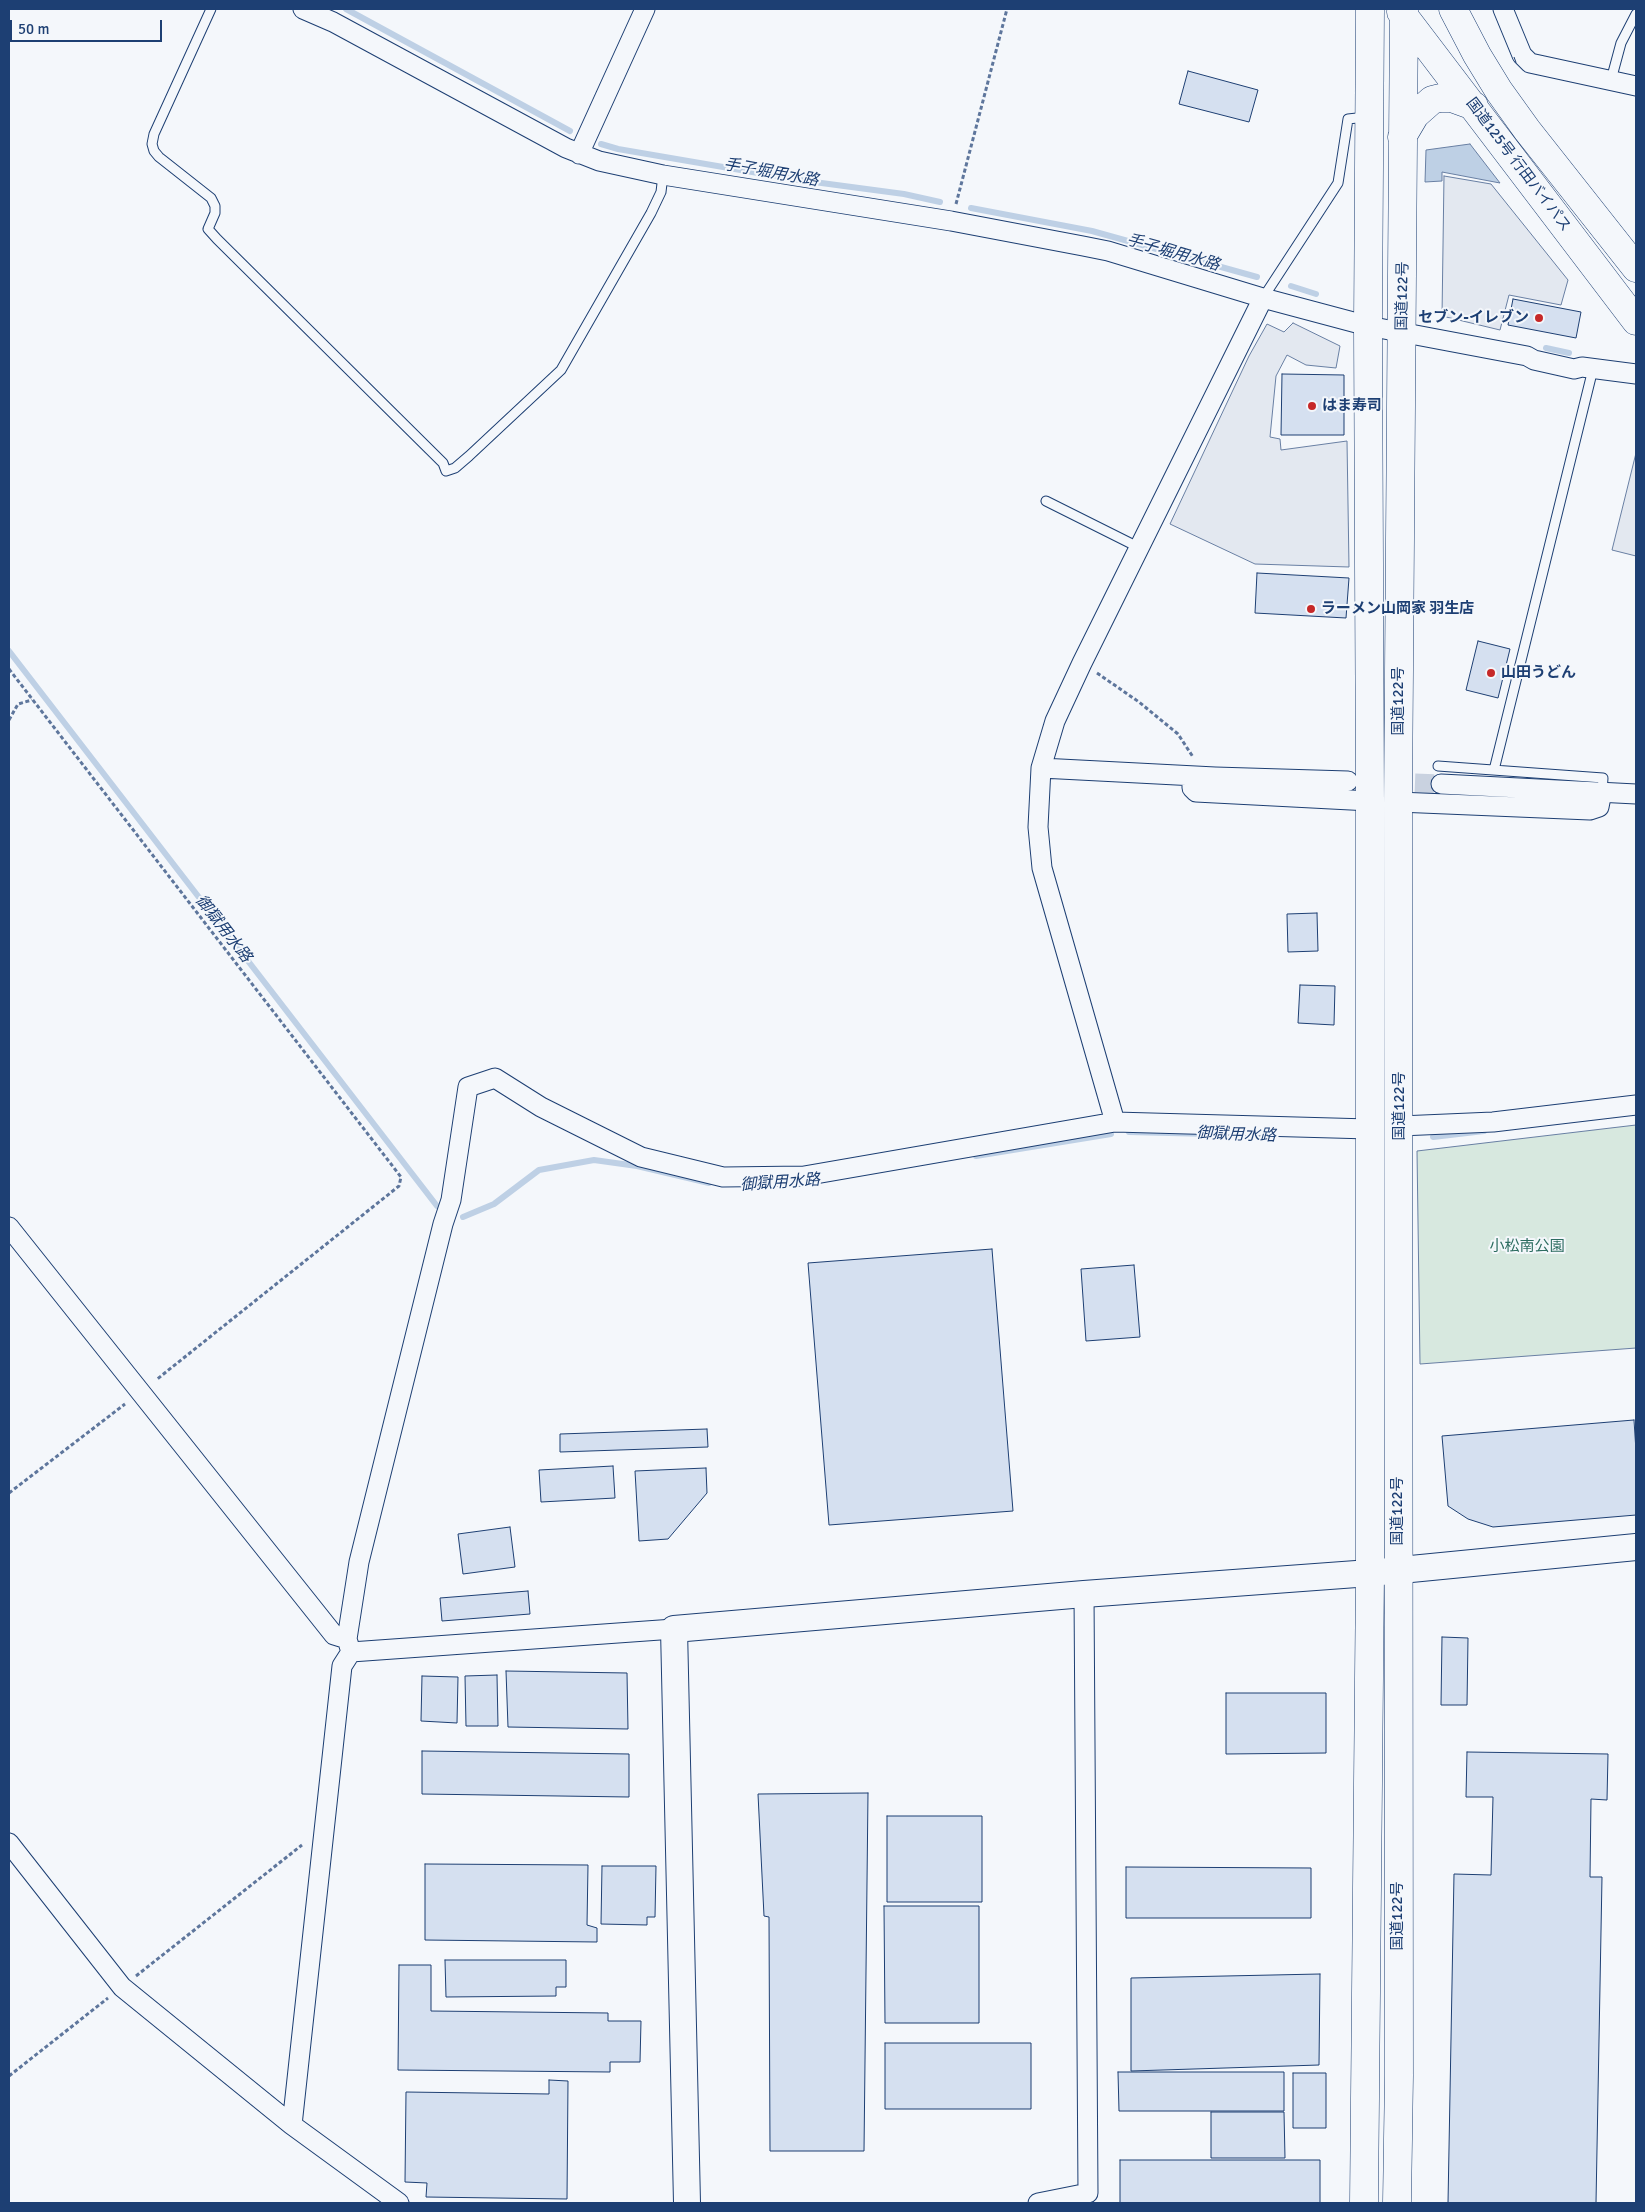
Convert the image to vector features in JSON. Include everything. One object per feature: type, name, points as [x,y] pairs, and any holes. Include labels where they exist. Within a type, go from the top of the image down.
[{"type":"highway","name":"国道122号","points":[[1364,2203],[1370,1574],[1368,117],[1370,9]]},
{"type":"highway","name":"国道125号 行田バイパス","points":[[1453,9],[1477,55],[1499,91],[1527,130],[1636,268]]},
{"type":"highway","name":"国道122号","points":[[1396,2203],[1398,2075],[1400,1126],[1398,802],[1404,199],[1402,137],[1403,11]]},
{"type":"highway","name":"国道125号 行田バイパス","points":[[1403,11],[1636,321]]},
{"type":"highway","points":[[1402,137],[1415,115],[1432,100],[1452,98],[1474,106]]},
{"type":"street","points":[[303,9],[333,22],[578,154],[599,161],[663,175],[951,221],[1108,251],[1263,298],[1368,326],[1435,337],[1574,368],[1636,374]]},
{"type":"street","points":[[578,154],[645,9]]},
{"type":"street","points":[[1504,9],[1522,55],[1530,63],[1636,86]]},
{"type":"street","points":[[1115,1122],[1042,868],[1038,827],[1041,768],[1055,721],[1082,663],[1263,298]]},
{"type":"street","points":[[1041,768],[1192,776],[1348,781]]},
{"type":"street","points":[[1439,775],[1636,794]]},
{"type":"street","points":[[1192,776],[1192,788],[1196,792],[1370,801]]},
{"type":"street","points":[[1398,802],[1590,810],[1599,807],[1602,792]]},
{"type":"street","points":[[292,2125],[342,1666],[349,1645],[360,1562],[443,1224],[451,1200],[468,1087],[495,1078],[541,1107],[641,1157],[723,1176],[804,1176],[1115,1122],[1369,1129]]},
{"type":"street","points":[[1400,1126],[1493,1122],[1636,1104]]},
{"type":"street","points":[[9,1226],[334,1635],[349,1645],[674,1629],[1084,1594],[1370,1574],[1636,1547]]},
{"type":"street","points":[[1038,2203],[1088,2193],[1084,1594]]},
{"type":"street","points":[[674,1629],[687,2203]]},
{"type":"street","points":[[9,1843],[122,1987],[292,2125],[394,2202]]},
{"type":"lane","points":[[211,9],[154,134],[152,144],[154,151],[158,157],[211,198],[215,213],[208,229],[217,239],[443,463],[446,470],[455,468],[469,456],[561,370],[651,213],[661,192],[663,175]]},
{"type":"lane","points":[[1611,80],[1621,44],[1636,14]]},
{"type":"lane","points":[[1263,298],[1338,183],[1348,119],[1368,117]]},
{"type":"lane","points":[[1494,770],[1593,369]]},
{"type":"lane","points":[[1046,501],[1140,548]]},
{"type":"lane","points":[[1439,775],[1494,770],[1603,778],[1602,792]]},
{"type":"path","points":[[951,221],[1007,9]]},
{"type":"path","points":[[1082,663],[1139,702],[1178,734],[1193,758]]},
{"type":"path","points":[[9,669],[401,1177],[399,1186],[140,1393],[9,1493]]},
{"type":"path","points":[[9,720],[18,704],[32,700]]},
{"type":"path","points":[[9,2076],[325,1828]]},
{"type":"green space","name":"小松南公園","points":[[1636,1125],[1636,1348],[1420,1364],[1417,1151]]},
{"type":"shaded area","points":[[1444,176],[1491,184],[1568,280],[1561,305],[1509,295],[1500,330],[1442,316]]},
{"type":"shaded area","points":[[1293,323],[1340,346],[1336,368],[1306,365],[1287,355],[1276,376],[1270,437],[1280,439],[1281,450],[1347,441],[1349,567],[1255,564],[1170,524],[1249,356],[1267,324],[1284,332]]},
{"type":"shaded area","points":[[1636,453],[1636,556],[1612,550]]},
{"type":"water","points":[[1470,144],[1500,183],[1442,172],[1442,181],[1425,182],[1426,150]]},
{"type":"building","points":[[1188,71],[1258,90],[1249,122],[1179,104]]},
{"type":"building","points":[[1513,299],[1581,312],[1576,338],[1508,325]]},
{"type":"building","points":[[1282,374],[1344,375],[1344,435],[1281,435]]},
{"type":"building","points":[[1257,573],[1349,578],[1346,618],[1255,613]]},
{"type":"building","points":[[1478,641],[1510,649],[1498,698],[1466,690]]},
{"type":"building","points":[[1317,913],[1318,951],[1288,952],[1287,914]]},
{"type":"building","points":[[1300,985],[1335,986],[1334,1025],[1298,1023]]},
{"type":"building","points":[[992,1249],[1013,1511],[829,1525],[808,1263]]},
{"type":"building","points":[[1134,1265],[1140,1337],[1086,1341],[1081,1269]]},
{"type":"building","points":[[1634,1420],[1636,1515],[1493,1527],[1468,1519],[1448,1506],[1442,1436]]},
{"type":"building","points":[[707,1429],[708,1447],[560,1452],[560,1434]]},
{"type":"building","points":[[613,1466],[615,1498],[541,1502],[539,1470]]},
{"type":"building","points":[[706,1468],[707,1493],[668,1539],[639,1541],[635,1471]]},
{"type":"building","points":[[510,1527],[515,1567],[463,1574],[458,1534]]},
{"type":"building","points":[[528,1591],[530,1614],[442,1621],[440,1598]]},
{"type":"building","points":[[1442,1637],[1468,1638],[1467,1705],[1441,1705]]},
{"type":"building","points":[[506,1671],[627,1673],[628,1729],[508,1727]]},
{"type":"building","points":[[497,1675],[498,1726],[466,1726],[465,1676]]},
{"type":"building","points":[[422,1676],[458,1677],[457,1723],[421,1721]]},
{"type":"building","points":[[1226,1693],[1326,1693],[1326,1753],[1226,1754]]},
{"type":"building","points":[[422,1751],[629,1754],[629,1797],[422,1794]]},
{"type":"building","points":[[1467,1752],[1608,1754],[1607,1800],[1591,1799],[1590,1877],[1602,1877],[1596,2203],[1448,2203],[1454,1874],[1491,1875],[1493,1797],[1466,1797]]},
{"type":"building","points":[[868,1793],[864,2151],[770,2151],[769,1917],[764,1916],[758,1794]]},
{"type":"building","points":[[887,1816],[982,1816],[982,1902],[887,1902]]},
{"type":"building","points":[[425,1864],[588,1865],[587,1925],[597,1928],[597,1942],[425,1940]]},
{"type":"building","points":[[602,1866],[656,1866],[655,1917],[647,1917],[647,1925],[601,1924]]},
{"type":"building","points":[[1126,1867],[1311,1868],[1311,1918],[1126,1918]]},
{"type":"building","points":[[884,1906],[979,1906],[979,2023],[885,2023]]},
{"type":"building","points":[[445,1960],[566,1960],[566,1987],[556,1987],[556,1996],[446,1997]]},
{"type":"building","points":[[399,1965],[431,1965],[431,2011],[608,2013],[608,2021],[641,2021],[640,2062],[610,2062],[610,2072],[398,2070]]},
{"type":"building","points":[[1320,1974],[1319,2065],[1131,2071],[1131,1978]]},
{"type":"building","points":[[885,2043],[1031,2043],[1031,2109],[885,2109]]},
{"type":"building","points":[[1118,2072],[1284,2072],[1284,2111],[1119,2111]]},
{"type":"building","points":[[1293,2073],[1326,2073],[1326,2128],[1293,2128]]},
{"type":"building","points":[[549,2080],[568,2081],[567,2199],[426,2197],[427,2183],[405,2182],[406,2092],[549,2094]]},
{"type":"building","points":[[1211,2112],[1284,2112],[1285,2158],[1211,2158]]},
{"type":"building","points":[[1120,2160],[1320,2160],[1320,2203],[1120,2203]]},
{"type":"waterway","name":"手子堀用水路","points":[[346,9],[570,131]]},
{"type":"waterway","name":"手子堀用水路","points":[[601,144],[618,149],[799,180],[904,194],[940,202]]},
{"type":"waterway","name":"手子堀用水路","points":[[971,208],[1092,231],[1257,277]]},
{"type":"waterway","name":"手子堀用水路","points":[[1291,286],[1316,294]]},
{"type":"waterway","name":"手子堀用水路","points":[[1546,348],[1569,353]]},
{"type":"waterway","name":"御獄用水路","points":[[9,651],[437,1206]]},
{"type":"waterway","name":"御獄用水路","points":[[1433,1137],[1484,1131]]},
{"type":"waterway","name":"御獄用水路","points":[[1129,1132],[1209,1134]]},
{"type":"waterway","name":"御獄用水路","points":[[976,1156],[1111,1134]]},
{"type":"waterway","name":"御獄用水路","points":[[463,1217],[494,1204],[539,1170],[594,1160],[637,1166],[709,1183]]},
{"type":"tunnel","points":[[1387,782],[1441,784]]},
{"type":"fence","points":[[1514,57],[1517,65]]},
{"type":"place","name":"セブン-イレブン","points":[[1539,318]]},
{"type":"place","name":"はま寿司","points":[[1312,406]]},
{"type":"place","name":"ラーメン山岡家 羽生店","points":[[1311,609]]},
{"type":"place","name":"山田うどん","points":[[1491,673]]}]
